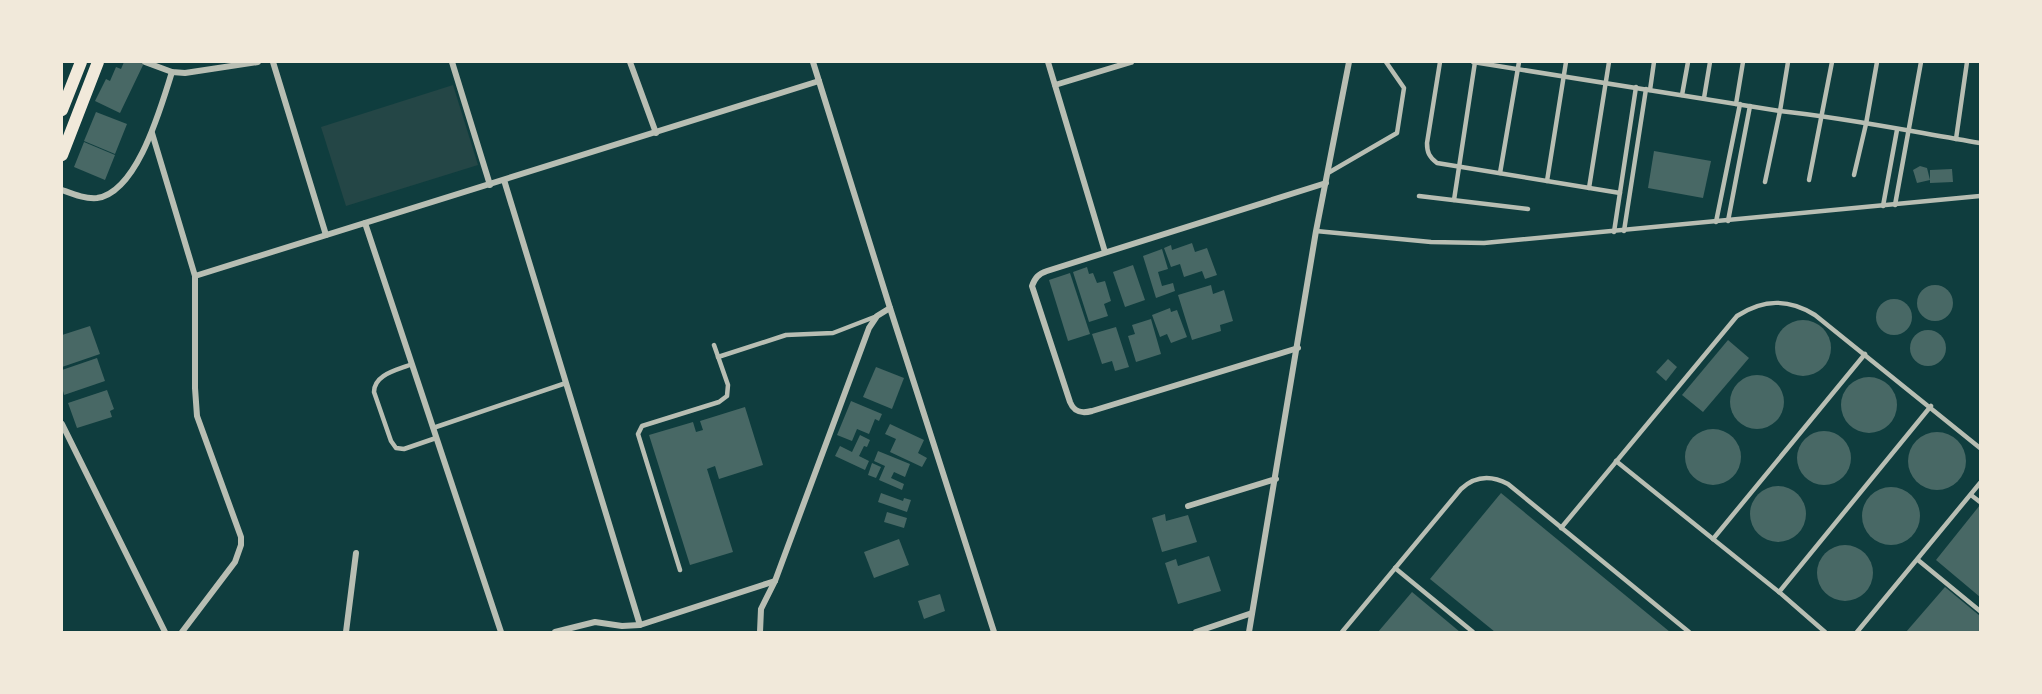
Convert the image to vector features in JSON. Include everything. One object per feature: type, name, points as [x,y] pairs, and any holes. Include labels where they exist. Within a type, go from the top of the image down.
[{"type":"main road","points":[[62,110],[81,62]]},
{"type":"main road","points":[[62,155],[98,62]]},
{"type":"street","points":[[145,62],[172,72],[198,72],[258,62]]},
{"type":"street","points":[[273,62],[326,235]]},
{"type":"street","points":[[452,62],[490,184]]},
{"type":"street","points":[[630,62],[656,133]]},
{"type":"street","points":[[813,62],[994,633]]},
{"type":"street","points":[[1048,62],[1105,252]]},
{"type":"street","points":[[1055,85],[1131,62]]},
{"type":"street","points":[[1249,633],[1316,231],[1349,62]]},
{"type":"street","points":[[62,190],[96,198],[118,189],[152,133],[172,72]]},
{"type":"street","points":[[195,276],[819,81]]},
{"type":"street","points":[[152,133],[195,276],[195,388],[198,416],[238,528],[241,545],[235,562],[182,633]]},
{"type":"street","points":[[504,180],[640,625]]},
{"type":"street","points":[[1298,348],[1092,411],[1078,412],[1072,408],[1032,286],[1040,274],[1326,183]]},
{"type":"street","points":[[365,223],[501,633]]},
{"type":"street","points":[[759,633],[761,609],[775,581],[869,328],[877,316],[890,308]]},
{"type":"street","points":[[62,424],[165,633]]},
{"type":"street","points":[[1188,506],[1276,479]]},
{"type":"street","points":[[346,633],[356,553]]},
{"type":"street","points":[[555,633],[587,623],[640,625],[775,581]]},
{"type":"street","points":[[1196,633],[1252,613]]},
{"type":"street","points":[[603,622],[606,633]]},
{"type":"lane","points":[[1328,172],[1397,133],[1404,88],[1386,62]]},
{"type":"lane","points":[[1440,62],[1427,151],[1437,163],[1620,193]]},
{"type":"lane","points":[[1454,200],[1474,62],[1780,111],[1823,115],[1980,143]]},
{"type":"lane","points":[[1500,173],[1519,62]]},
{"type":"lane","points":[[1547,181],[1566,62]]},
{"type":"lane","points":[[1589,188],[1609,62]]},
{"type":"lane","points":[[1624,231],[1654,62]]},
{"type":"lane","points":[[1682,95],[1688,62]]},
{"type":"lane","points":[[1704,98],[1710,62]]},
{"type":"lane","points":[[1716,222],[1738,104],[1743,62]]},
{"type":"lane","points":[[1765,182],[1788,62]]},
{"type":"lane","points":[[1809,180],[1832,62]]},
{"type":"lane","points":[[1854,175],[1866,124],[1876,62]]},
{"type":"lane","points":[[1895,205],[1921,62]]},
{"type":"lane","points":[[1956,139],[1967,62]]},
{"type":"lane","points":[[1614,232],[1635,87]]},
{"type":"lane","points":[[1728,221],[1750,106]]},
{"type":"lane","points":[[1883,206],[1897,129]]},
{"type":"lane","points":[[1419,196],[1528,209]]},
{"type":"lane","points":[[1316,231],[1457,244],[1510,242],[1980,196]]},
{"type":"lane","points":[[1561,528],[1737,316],[1762,303],[1776,301],[1803,307],[1931,406],[1980,448]]},
{"type":"lane","points":[[718,357],[780,337],[833,333],[877,316]]},
{"type":"lane","points":[[680,570],[638,434],[642,426],[724,400],[729,390],[714,345]]},
{"type":"lane","points":[[1713,539],[1865,354]]},
{"type":"lane","points":[[412,364],[378,379],[374,392],[391,441],[396,447],[404,449],[436,438]]},
{"type":"lane","points":[[433,428],[566,383]]},
{"type":"lane","points":[[1779,592],[1931,406]]},
{"type":"lane","points":[[1616,461],[1779,592],[1825,633]]},
{"type":"lane","points":[[1342,633],[1461,489],[1466,484],[1480,478],[1494,478],[1508,484],[1689,633]]},
{"type":"lane","points":[[1857,633],[1980,483]]},
{"type":"lane","points":[[1971,495],[1980,502]]},
{"type":"lane","points":[[1918,560],[1980,611]]},
{"type":"lane","points":[[1395,568],[1473,633]]},
{"type":"shaded area","points":[[453,85],[478,165],[346,206],[321,127]]},
{"type":"building","points":[[124,62],[144,63],[120,113],[95,101],[106,79],[110,81],[116,67],[121,69]]},
{"type":"building","points":[[96,112],[127,124],[115,154],[84,141]]},
{"type":"building","points":[[84,142],[115,155],[105,180],[74,167]]},
{"type":"building","points":[[1654,151],[1711,161],[1703,198],[1648,188]]},
{"type":"building","points":[[1920,166],[1927,168],[1930,180],[1917,183],[1913,170]]},
{"type":"building","points":[[1952,169],[1953,182],[1930,183],[1930,170]]},
{"type":"building","points":[[1192,243],[1195,252],[1207,248],[1217,275],[1205,279],[1202,271],[1184,277],[1180,264],[1171,267],[1164,248],[1171,245],[1172,250]]},
{"type":"building","points":[[1162,249],[1168,269],[1158,272],[1162,286],[1173,283],[1175,291],[1156,298],[1143,256]]},
{"type":"building","points":[[1133,265],[1145,300],[1125,307],[1113,272]]},
{"type":"building","points":[[1087,267],[1089,274],[1093,273],[1097,283],[1105,281],[1111,301],[1104,304],[1108,316],[1089,322],[1073,272]]},
{"type":"building","points":[[1070,273],[1090,334],[1068,341],[1049,280]]},
{"type":"building","points":[[1211,285],[1213,294],[1224,290],[1233,321],[1220,325],[1221,331],[1192,340],[1178,295]]},
{"type":"building","points":[[1935,285],[1947,291],[1953,303],[1947,315],[1935,321],[1923,315],[1917,303],[1923,291]]},
{"type":"building","points":[[1894,299],[1907,304],[1912,317],[1907,330],[1894,335],[1881,330],[1876,317],[1881,304]]},
{"type":"building","points":[[1170,308],[1171,312],[1177,310],[1187,337],[1171,343],[1167,334],[1160,337],[1152,315]]},
{"type":"building","points":[[1151,319],[1161,354],[1136,362],[1128,336],[1135,334],[1132,325]]},
{"type":"building","points":[[1803,320],[1814,322],[1823,328],[1829,337],[1831,348],[1829,359],[1823,368],[1814,374],[1803,376],[1792,374],[1783,368],[1777,359],[1775,348],[1777,337],[1783,328],[1792,322]]},
{"type":"building","points":[[90,326],[100,354],[62,367],[62,335]]},
{"type":"building","points":[[1116,327],[1129,367],[1115,371],[1112,361],[1102,364],[1092,334]]},
{"type":"building","points":[[1928,330],[1941,335],[1946,348],[1941,361],[1928,366],[1915,361],[1910,348],[1915,335]]},
{"type":"building","points":[[1728,340],[1749,358],[1703,412],[1682,395]]},
{"type":"building","points":[[97,358],[105,381],[64,395],[62,370]]},
{"type":"building","points":[[1668,359],[1677,367],[1666,381],[1656,372]]},
{"type":"building","points":[[876,367],[904,378],[892,409],[863,397]]},
{"type":"building","points":[[1752,375],[1762,375],[1776,383],[1782,392],[1784,402],[1782,412],[1776,421],[1762,429],[1752,429],[1735,417],[1730,407],[1730,397],[1742,380]]},
{"type":"building","points":[[1869,377],[1880,379],[1889,385],[1895,394],[1897,405],[1895,416],[1889,425],[1880,431],[1869,433],[1858,431],[1849,425],[1843,416],[1841,405],[1843,394],[1849,385],[1858,379]]},
{"type":"building","points":[[107,390],[114,409],[110,411],[112,417],[77,428],[68,403]]},
{"type":"building","points":[[851,401],[882,414],[879,421],[875,419],[869,434],[857,429],[852,441],[837,435]]},
{"type":"building","points":[[745,407],[763,465],[719,479],[715,466],[707,469],[733,552],[690,565],[649,435],[693,422],[696,432],[703,430],[700,421]]},
{"type":"building","points":[[890,424],[924,440],[918,453],[927,458],[922,467],[890,452],[896,439],[885,434]]},
{"type":"building","points":[[1713,429],[1724,431],[1733,437],[1739,446],[1741,457],[1739,468],[1733,477],[1724,483],[1713,485],[1702,483],[1693,477],[1687,468],[1685,457],[1687,446],[1693,437],[1702,431]]},
{"type":"building","points":[[1819,431],[1829,431],[1839,435],[1847,443],[1851,458],[1847,473],[1839,481],[1829,485],[1819,485],[1809,481],[1801,473],[1797,463],[1797,453],[1801,443],[1809,435]]},
{"type":"building","points":[[1937,432],[1953,437],[1961,445],[1966,461],[1961,477],[1953,485],[1937,490],[1921,485],[1913,477],[1908,461],[1913,445],[1921,437]]},
{"type":"building","points":[[860,435],[870,440],[859,456],[869,461],[865,470],[835,456],[840,446],[852,452]]},
{"type":"building","points":[[878,451],[910,464],[905,477],[894,472],[891,478],[904,484],[902,490],[879,480],[885,466],[874,461]]},
{"type":"building","points":[[872,463],[881,467],[876,478],[868,475]]},
{"type":"building","points":[[1778,486],[1789,488],[1798,494],[1804,503],[1806,514],[1804,525],[1798,534],[1789,540],[1778,542],[1767,540],[1758,534],[1752,525],[1750,514],[1752,503],[1758,494],[1767,488]]},
{"type":"building","points":[[1891,487],[1902,489],[1915,500],[1920,516],[1918,527],[1907,540],[1891,545],[1880,543],[1867,532],[1862,516],[1864,505],[1875,492]]},
{"type":"building","points":[[881,493],[903,501],[904,498],[911,500],[907,512],[878,502]]},
{"type":"building","points":[[1501,493],[1670,632],[1495,632],[1430,579]]},
{"type":"building","points":[[1980,505],[1980,597],[1936,560]]},
{"type":"building","points":[[887,512],[907,518],[904,528],[884,522]]},
{"type":"building","points":[[1165,514],[1166,521],[1188,515],[1197,542],[1162,552],[1152,518]]},
{"type":"building","points":[[899,539],[909,565],[874,578],[864,552]]},
{"type":"building","points":[[1839,545],[1851,545],[1861,549],[1869,557],[1873,573],[1869,589],[1861,597],[1851,601],[1839,601],[1829,597],[1821,589],[1817,579],[1817,567],[1821,557],[1829,549]]},
{"type":"building","points":[[1209,556],[1221,591],[1178,604],[1165,563],[1176,559],[1178,566]]},
{"type":"building","points":[[1945,587],[1980,616],[1980,632],[1906,632]]},
{"type":"building","points":[[1412,592],[1460,632],[1378,632]]},
{"type":"building","points":[[940,594],[945,611],[924,619],[918,601]]}]
